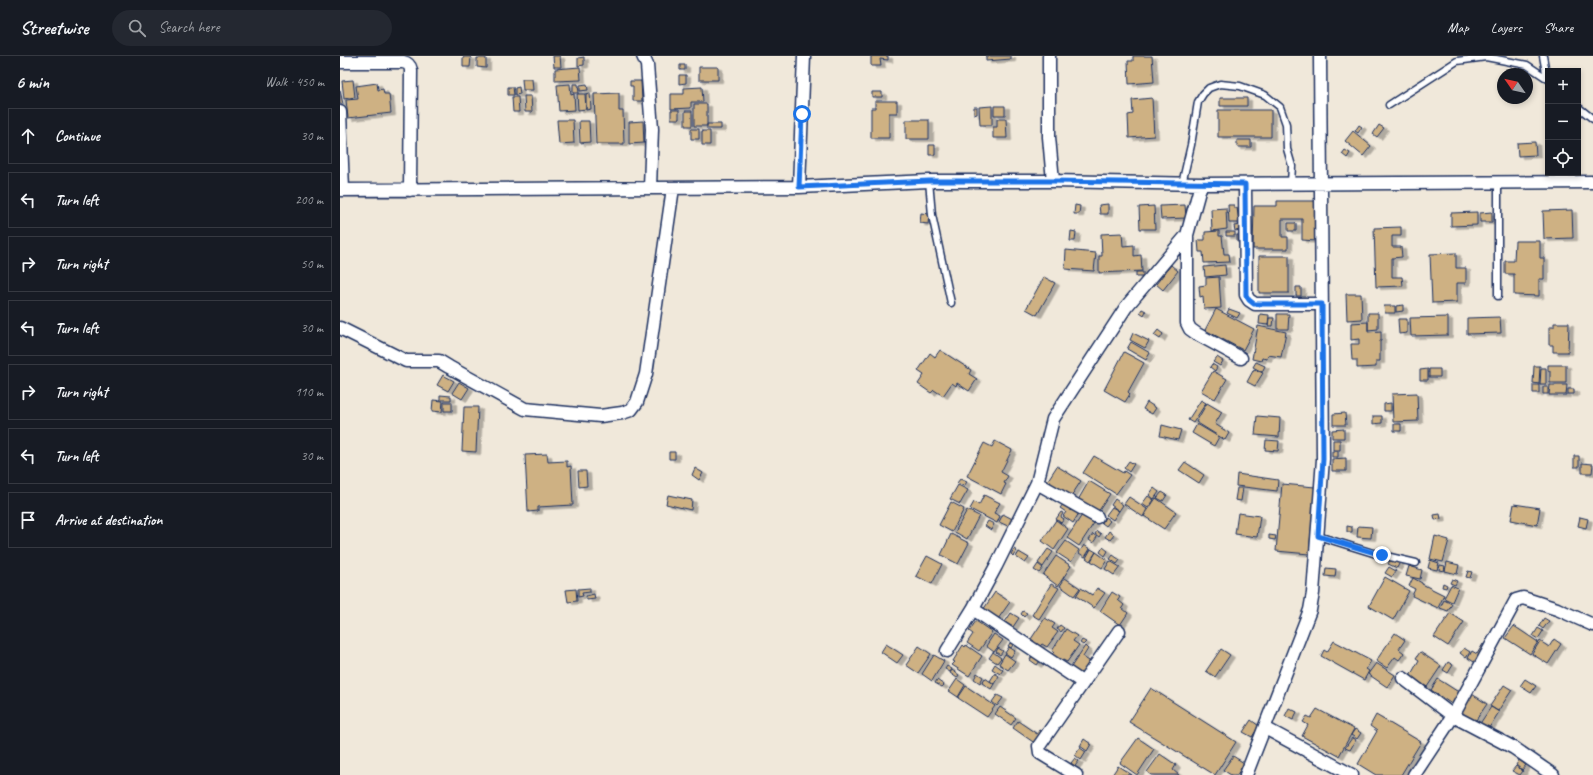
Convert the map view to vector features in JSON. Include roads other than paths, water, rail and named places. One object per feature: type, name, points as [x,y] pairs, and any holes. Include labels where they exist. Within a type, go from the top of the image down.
[{"type":"street","points":[[643,56],[647,65],[652,129],[650,188]]},
{"type":"street","points":[[799,187],[804,56]]},
{"type":"street","points":[[1049,56],[1049,137],[1053,181]]},
{"type":"street","points":[[1246,775],[1310,610],[1318,536],[1323,459],[1320,56]]},
{"type":"street","points":[[340,62],[403,62],[410,66],[410,190]]},
{"type":"street","points":[[340,112],[341,190],[799,187],[929,181],[1053,181],[1182,184],[1593,182]]},
{"type":"street","points":[[1201,184],[1187,235],[1187,323],[1190,329],[1197,334],[1241,358]]},
{"type":"street","points":[[1245,184],[1246,295],[1249,300],[1254,304],[1322,304]]},
{"type":"street","points":[[340,328],[406,361],[439,361],[525,409],[600,416],[622,413],[631,410],[637,402],[646,374],[673,188]]},
{"type":"street","points":[[947,651],[973,609],[1037,483],[1053,419],[1126,307],[1187,235]]},
{"type":"street","points":[[1037,483],[1097,517]]},
{"type":"street","points":[[1414,775],[1453,716],[1516,600],[1523,598],[1557,609],[1593,625]]},
{"type":"street","points":[[973,609],[1082,682]]},
{"type":"street","points":[[1076,775],[1040,753],[1039,746],[1082,682],[1119,631]]},
{"type":"street","points":[[1403,678],[1453,716],[1514,748],[1552,775]]},
{"type":"street","points":[[1265,728],[1352,775]]},
{"type":"lane","points":[[1543,56],[1546,68]]},
{"type":"lane","points":[[1389,105],[1456,61],[1486,57],[1527,65],[1545,77]]},
{"type":"lane","points":[[1182,184],[1191,145],[1198,102],[1209,88],[1220,84],[1240,86],[1265,95],[1280,107],[1286,124],[1288,149],[1292,166],[1291,183]]},
{"type":"lane","points":[[1581,109],[1593,119]]},
{"type":"lane","points":[[929,181],[932,215],[951,303]]},
{"type":"lane","points":[[1498,182],[1498,296]]},
{"type":"lane","points":[[1318,536],[1373,553],[1416,563]]}]
